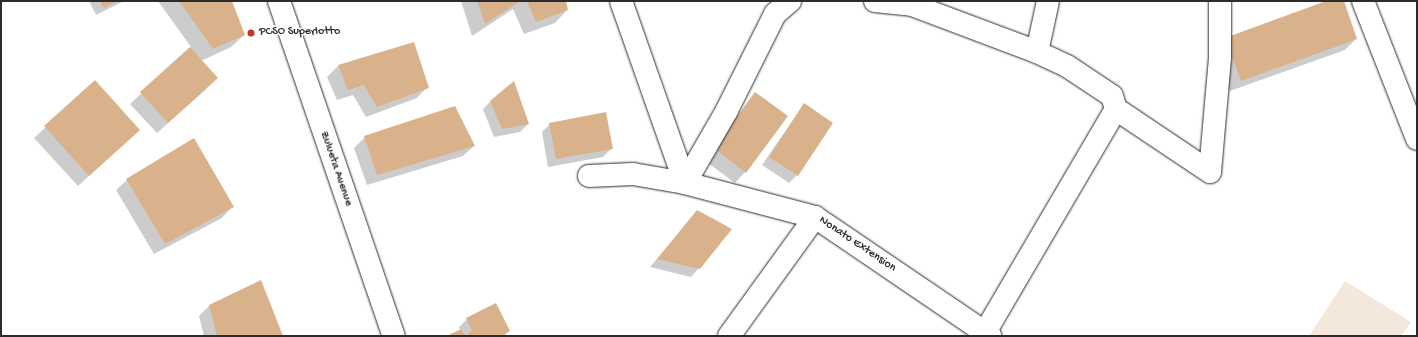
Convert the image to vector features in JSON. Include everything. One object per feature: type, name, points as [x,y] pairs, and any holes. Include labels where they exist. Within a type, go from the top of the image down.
[{"type":"street","name":"Zulueta Avenue","points":[[279,1],[394,336]]},
{"type":"street","points":[[621,1],[685,183]]},
{"type":"street","points":[[876,1],[912,3],[1038,52],[1067,66],[1112,96],[1116,109],[1210,172],[1220,57],[1220,1]]},
{"type":"street","points":[[1038,52],[1048,1]]},
{"type":"street","points":[[1363,1],[1417,139]]},
{"type":"street","points":[[685,183],[726,112],[779,5]]},
{"type":"street","points":[[988,334],[1116,109]]},
{"type":"street","name":"Nonato Extension","points":[[589,176],[633,174],[685,183],[815,217],[988,334]]},
{"type":"street","points":[[729,336],[815,217]]},
{"type":"shaded area","points":[[1345,281],[1411,322],[1401,336],[1309,336]]},
{"type":"building","points":[[100,1],[118,1],[104,8]]},
{"type":"building","points":[[179,1],[232,1],[245,35],[213,49]]},
{"type":"building","points":[[477,1],[520,1],[485,24]]},
{"type":"building","points":[[527,1],[566,1],[568,10],[536,22]]},
{"type":"building","points":[[1326,1],[1344,1],[1357,39],[1241,81],[1225,38]]},
{"type":"building","points":[[414,42],[429,88],[377,107],[364,85],[348,90],[338,65]]},
{"type":"building","points":[[190,47],[218,78],[168,123],[140,92]]},
{"type":"building","points":[[95,80],[140,130],[89,176],[44,126]]},
{"type":"building","points":[[514,81],[529,124],[502,129],[490,101]]},
{"type":"building","points":[[755,92],[788,116],[746,173],[714,148]]},
{"type":"building","points":[[804,103],[833,123],[798,176],[769,157]]},
{"type":"building","points":[[455,106],[475,146],[377,175],[364,136]]},
{"type":"building","points":[[606,112],[613,149],[556,159],[549,123]]},
{"type":"building","points":[[194,138],[234,207],[165,244],[126,179]]},
{"type":"building","points":[[697,210],[732,229],[700,269],[657,259]]},
{"type":"building","points":[[261,280],[283,336],[217,336],[209,305]]},
{"type":"building","points":[[496,303],[510,331],[501,336],[467,336],[472,330],[466,318]]},
{"type":"building","points":[[461,329],[465,336],[447,336]]},
{"type":"place","name":"PCSO Superlotto","points":[[251,33]]}]
